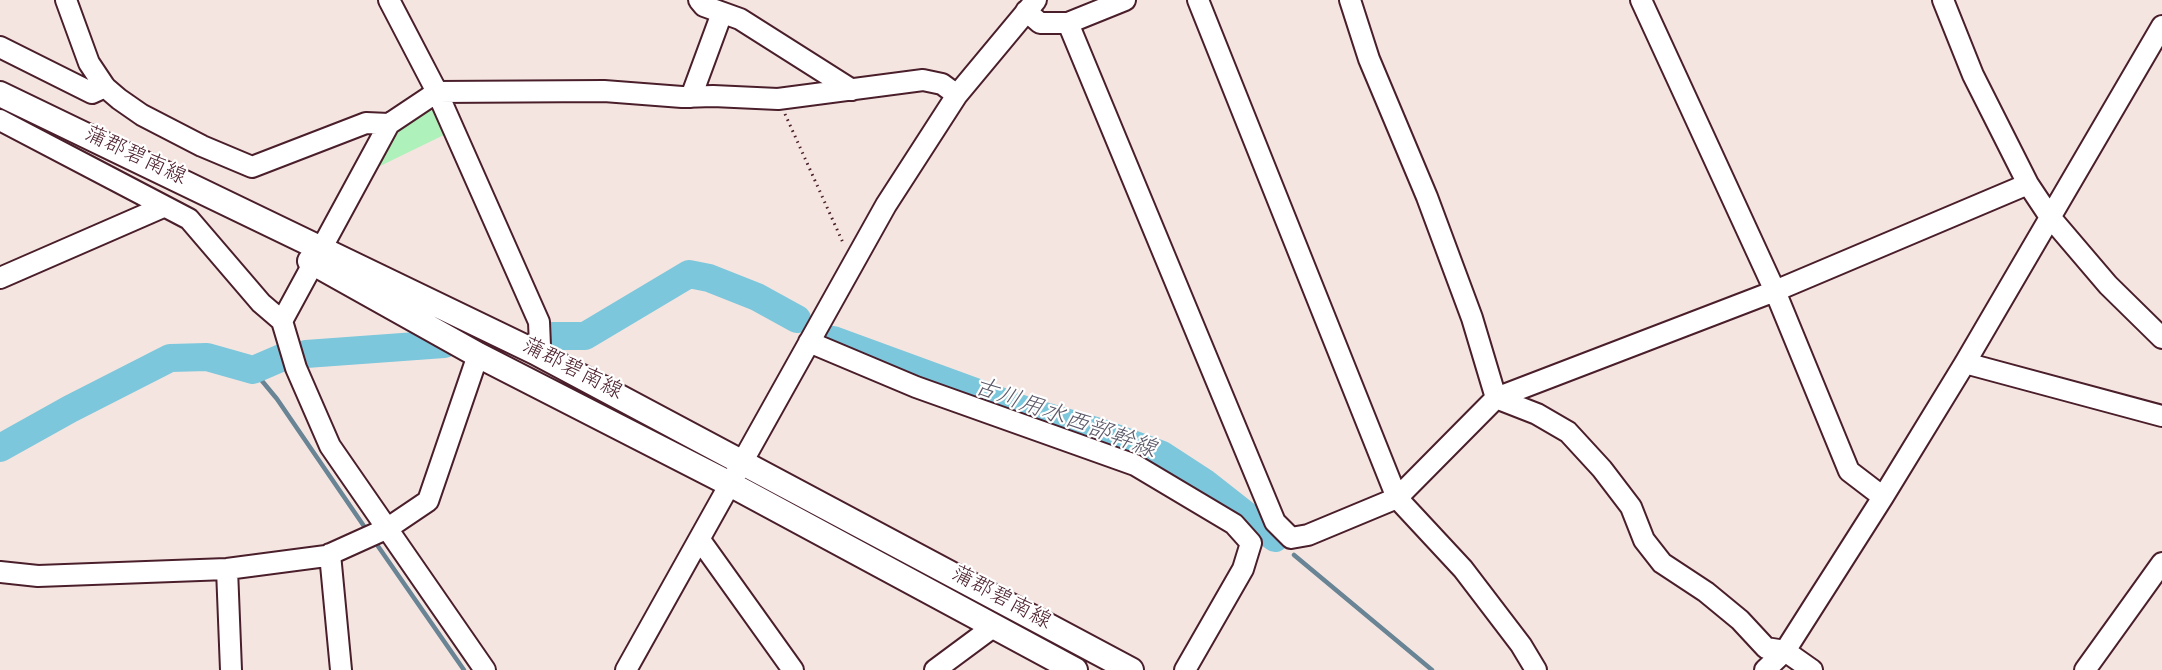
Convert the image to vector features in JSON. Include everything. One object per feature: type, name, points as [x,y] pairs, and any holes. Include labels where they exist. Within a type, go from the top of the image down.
[{"type":"main road","name":"蒲郡碧南線","points":[[0,94],[317,256],[535,352],[1131,670]]},
{"type":"main road","name":"蒲郡碧南線","points":[[317,256],[478,355],[730,484],[1075,670]]},
{"type":"street","points":[[66,0],[89,63],[105,87],[142,115],[202,146],[252,167],[366,123],[389,124]]},
{"type":"street","points":[[389,0],[437,92],[539,322],[540,346],[535,352]]},
{"type":"street","points":[[699,0],[704,6],[740,19],[852,90]]},
{"type":"street","points":[[626,670],[886,205],[957,95],[1031,6],[1040,23],[1068,23],[1125,0]]},
{"type":"street","points":[[1198,0],[1397,498],[1463,569],[1521,645],[1536,670]]},
{"type":"street","points":[[1350,0],[1369,59],[1427,197],[1472,318],[1496,398]]},
{"type":"street","points":[[1641,0],[1775,291],[1849,471],[1883,496]]},
{"type":"street","points":[[1943,0],[1973,75],[2028,184],[2050,217],[2108,285],[2162,338]]},
{"type":"street","points":[[691,97],[722,13]]},
{"type":"street","points":[[1068,23],[1275,522],[1292,538],[1308,535],[1397,498],[1496,398],[1775,291],[2028,184]]},
{"type":"street","points":[[1765,670],[1785,651],[1883,496],[2159,40]]},
{"type":"street","points":[[0,47],[92,93],[105,87]]},
{"type":"street","points":[[282,321],[389,124],[437,92],[604,91],[691,97],[778,99],[923,80],[942,84],[957,95]]},
{"type":"street","points":[[0,120],[189,219],[261,303],[282,321],[296,368],[330,446],[384,530],[485,670]]},
{"type":"street","points":[[0,278],[163,207]]},
{"type":"street","points":[[808,342],[916,387],[1135,465],[1234,524],[1251,543],[1243,568],[1185,670]]},
{"type":"street","points":[[0,572],[38,576],[227,569],[330,554],[384,530],[428,501],[478,355]]},
{"type":"street","points":[[1965,363],[2162,416]]},
{"type":"street","points":[[1496,398],[1537,414],[1568,432],[1602,469],[1630,507],[1644,540],[1662,563],[1706,592],[1740,621],[1766,648],[1785,651],[1812,670]]},
{"type":"street","points":[[700,540],[794,670]]},
{"type":"street","points":[[330,554],[340,670]]},
{"type":"street","points":[[2085,670],[2162,563]]},
{"type":"street","points":[[227,569],[227,669]]},
{"type":"street","points":[[939,669],[993,627]]},
{"type":"path","points":[[778,99],[853,263]]},
{"type":"green space","points":[[435,101],[448,133],[376,168],[409,115]]},
{"type":"waterway","name":"古川用水西部幹線","points":[[548,336],[585,336],[689,274],[709,278],[757,297],[797,319]]},
{"type":"waterway","name":"古川用水西部幹線","points":[[833,340],[1027,411],[1099,432],[1162,455],[1205,483],[1275,538]]},
{"type":"waterway","name":"古川用水西部幹線","points":[[306,354],[444,344]]},
{"type":"waterway","name":"古川用水西部幹線","points":[[0,448],[170,358],[207,357],[253,370],[281,358]]},
{"type":"waterway","points":[[253,370],[277,399],[368,532]]},
{"type":"waterway","points":[[373,539],[464,670]]},
{"type":"waterway","name":"古川用水西部幹線","points":[[1294,555],[1432,670]]}]
